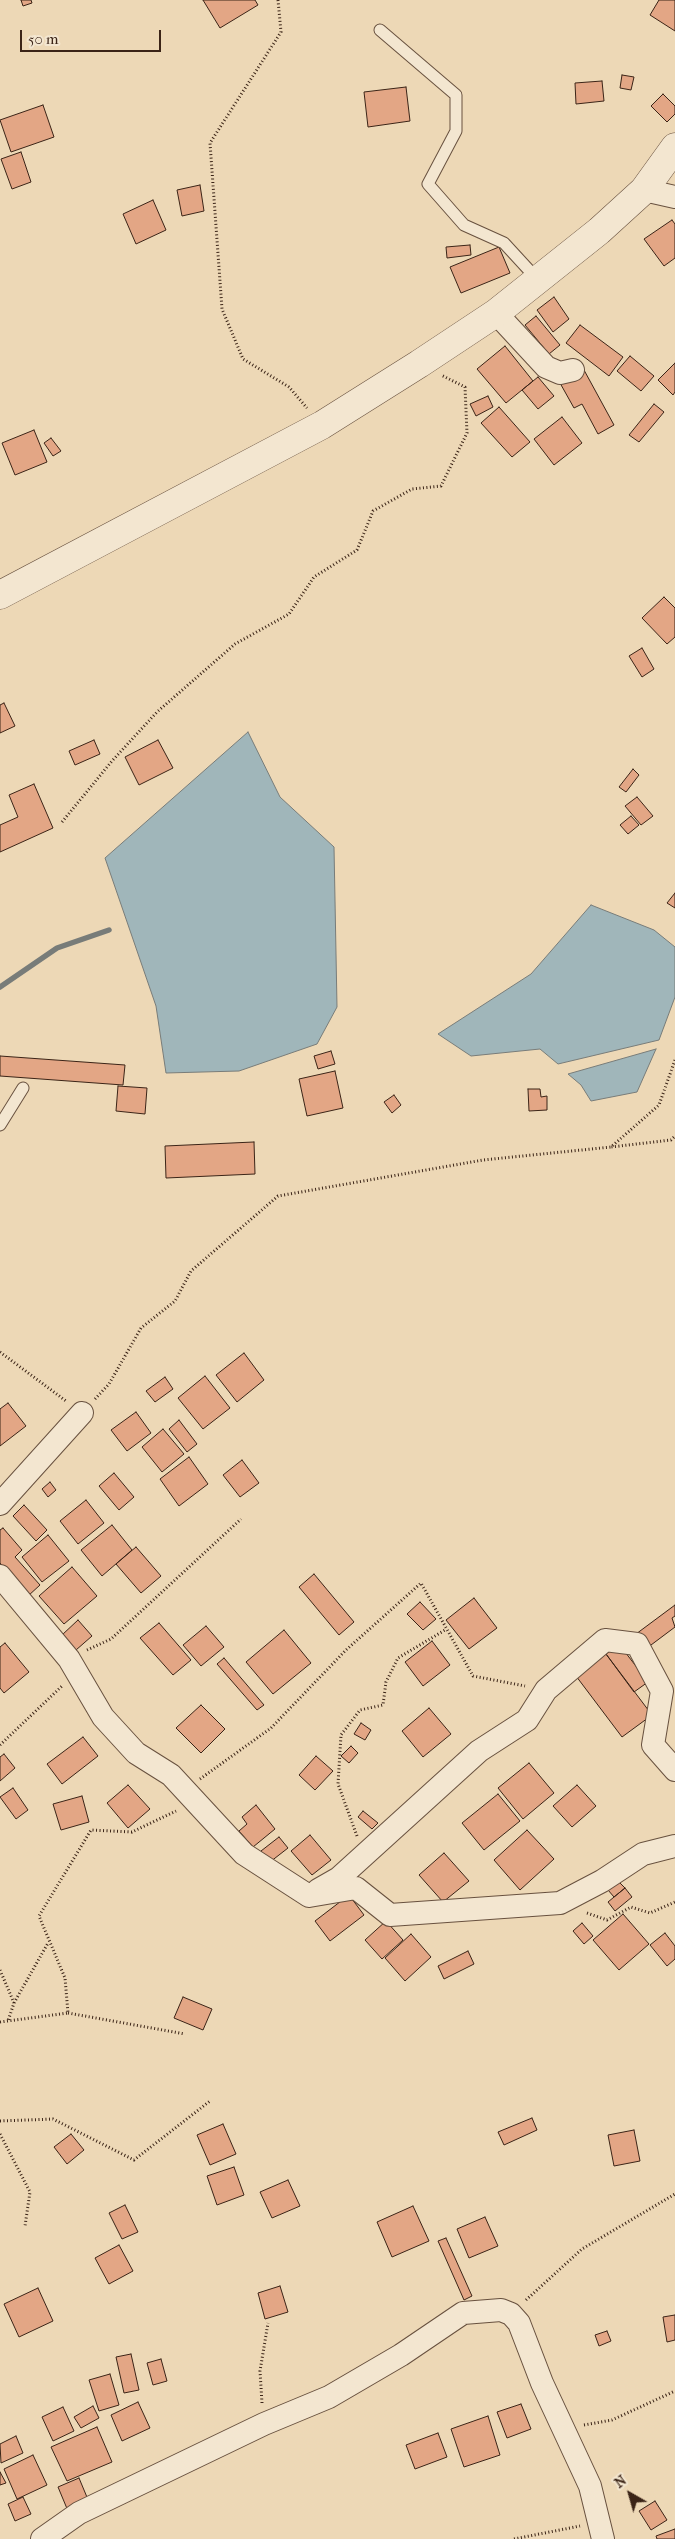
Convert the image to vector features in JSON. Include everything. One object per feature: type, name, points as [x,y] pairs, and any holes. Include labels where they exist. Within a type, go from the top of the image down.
[{"type":"street","points":[[0,595],[322,426],[420,364],[496,313],[539,281],[644,190],[675,147]]},
{"type":"street","points":[[644,190],[675,197]]},
{"type":"street","points":[[496,313],[546,367],[560,373],[573,370]]},
{"type":"street","points":[[0,1504],[82,1413]]},
{"type":"street","points":[[0,1576],[72,1664],[102,1718],[136,1753],[171,1774],[194,1802],[244,1854],[308,1896],[356,1888],[390,1915],[560,1903],[602,1881],[643,1854],[672,1842]]},
{"type":"street","points":[[308,1896],[339,1878],[479,1751],[526,1720],[546,1690],[604,1640],[637,1644],[662,1691],[654,1745],[675,1770]]},
{"type":"street","points":[[42,2539],[79,2513],[264,2424],[329,2397],[401,2355],[464,2313],[501,2310],[511,2314],[519,2323],[542,2383],[590,2486],[601,2531]]},
{"type":"lane","points":[[380,30],[456,95],[456,132],[428,184],[464,225],[504,243],[539,281]]},
{"type":"lane","points":[[0,1125],[23,1088]]},
{"type":"path","points":[[278,0],[281,32],[210,144],[222,308],[243,359],[289,387],[322,426]]},
{"type":"path","points":[[62,822],[112,761],[157,712],[235,644],[289,614],[314,577],[357,550],[373,511],[412,489],[441,486],[467,433],[465,387],[420,364]]},
{"type":"path","points":[[611,1147],[659,1106],[675,1060]]},
{"type":"path","points":[[0,1352],[82,1413],[109,1384],[141,1328],[175,1301],[191,1271],[278,1196],[483,1160],[671,1140],[675,1136]]},
{"type":"path","points":[[0,1745],[58,1692],[72,1664],[111,1639],[241,1519]]},
{"type":"path","points":[[171,1774],[196,1782],[271,1728],[346,1650],[421,1583],[445,1630],[472,1676],[546,1690]]},
{"type":"path","points":[[365,1855],[338,1784],[341,1735],[360,1710],[383,1705],[386,1682],[398,1658],[445,1630]]},
{"type":"path","points":[[68,2013],[65,1978],[39,1916],[91,1830],[132,1832],[194,1802]]},
{"type":"path","points":[[560,1903],[607,1920],[631,1907],[650,1912],[675,1902]]},
{"type":"path","points":[[8,2020],[14,2004],[49,1942]]},
{"type":"path","points":[[0,1970],[14,2004]]},
{"type":"path","points":[[0,2022],[68,2013],[184,2034]]},
{"type":"path","points":[[0,2120],[53,2119],[134,2160],[210,2101]]},
{"type":"path","points":[[0,2134],[30,2192],[25,2226]]},
{"type":"path","points":[[511,2314],[582,2249],[675,2194]]},
{"type":"path","points":[[264,2424],[260,2371],[268,2323]]},
{"type":"path","points":[[564,2429],[612,2420],[675,2391]]},
{"type":"path","points":[[514,2539],[601,2531]]},
{"type":"water","points":[[248,732],[280,797],[334,847],[337,1007],[317,1044],[239,1071],[166,1073],[156,1006],[105,858]]},
{"type":"water","points":[[591,905],[654,930],[675,947],[675,997],[659,1040],[558,1064],[540,1049],[471,1056],[438,1034],[531,974]]},
{"type":"water","points":[[656,1049],[637,1092],[591,1101],[581,1085],[568,1074]]},
{"type":"building","points":[[21,0],[31,0],[32,3],[23,6]]},
{"type":"building","points":[[203,0],[255,0],[258,5],[220,28]]},
{"type":"building","points":[[659,0],[675,0],[675,31],[650,15]]},
{"type":"building","points":[[622,75],[634,77],[631,90],[620,88]]},
{"type":"building","points":[[602,81],[604,101],[576,104],[575,83]]},
{"type":"building","points":[[406,87],[410,121],[368,127],[364,92]]},
{"type":"building","points":[[663,94],[675,106],[675,114],[667,122],[651,106]]},
{"type":"building","points":[[43,105],[54,137],[11,152],[0,120]]},
{"type":"building","points":[[21,152],[31,182],[12,189],[1,159]]},
{"type":"building","points":[[200,185],[204,211],[182,216],[177,190]]},
{"type":"building","points":[[153,200],[166,230],[136,244],[123,214]]},
{"type":"building","points":[[672,220],[675,224],[675,258],[664,266],[644,239]]},
{"type":"building","points":[[470,245],[471,255],[447,258],[446,247]]},
{"type":"building","points":[[499,247],[510,273],[461,293],[450,267]]},
{"type":"building","points":[[554,297],[569,319],[553,332],[537,310]]},
{"type":"building","points":[[536,316],[560,345],[549,354],[525,325]]},
{"type":"building","points":[[580,325],[623,357],[609,376],[566,343]]},
{"type":"building","points":[[505,346],[533,381],[506,403],[477,369]]},
{"type":"building","points":[[630,356],[654,376],[641,391],[617,371]]},
{"type":"building","points":[[675,363],[675,392],[673,395],[658,380]]},
{"type":"building","points":[[584,370],[614,425],[598,434],[582,404],[574,408],[560,383]]},
{"type":"building","points":[[538,377],[554,396],[538,409],[522,390]]},
{"type":"building","points":[[488,396],[493,407],[476,416],[470,404]]},
{"type":"building","points":[[654,404],[664,412],[639,442],[629,435]]},
{"type":"building","points":[[499,407],[530,442],[512,457],[481,423]]},
{"type":"building","points":[[562,417],[582,443],[554,465],[534,439]]},
{"type":"building","points":[[34,430],[47,462],[15,475],[2,443]]},
{"type":"building","points":[[51,438],[61,451],[53,456],[44,443]]},
{"type":"building","points":[[664,597],[675,608],[675,637],[667,644],[642,618]]},
{"type":"building","points":[[642,648],[654,669],[642,677],[629,656]]},
{"type":"building","points":[[4,703],[15,726],[0,733],[0,705]]},
{"type":"building","points":[[94,740],[100,754],[75,765],[69,751]]},
{"type":"building","points":[[158,740],[173,768],[139,785],[125,757]]},
{"type":"building","points":[[633,769],[639,775],[626,792],[619,787]]},
{"type":"building","points":[[34,784],[53,828],[0,852],[0,825],[18,817],[9,795]]},
{"type":"building","points":[[637,797],[653,816],[641,825],[625,806]]},
{"type":"building","points":[[631,816],[639,825],[628,834],[620,825]]},
{"type":"building","points":[[675,893],[675,908],[667,903]]},
{"type":"building","points":[[331,1051],[335,1064],[318,1069],[314,1056]]},
{"type":"building","points":[[0,1056],[125,1065],[123,1085],[0,1076]]},
{"type":"building","points":[[335,1071],[343,1108],[307,1116],[299,1079]]},
{"type":"building","points":[[118,1086],[147,1088],[145,1114],[116,1111]]},
{"type":"building","points":[[528,1089],[540,1089],[541,1097],[547,1096],[547,1110],[529,1111]]},
{"type":"building","points":[[394,1095],[401,1105],[392,1113],[384,1102]]},
{"type":"building","points":[[254,1142],[255,1174],[166,1178],[165,1146]]},
{"type":"building","points":[[244,1353],[264,1380],[237,1402],[216,1375]]},
{"type":"building","points":[[205,1376],[230,1408],[203,1429],[178,1398]]},
{"type":"building","points":[[165,1377],[173,1389],[155,1402],[146,1391]]},
{"type":"building","points":[[8,1403],[26,1426],[0,1446],[0,1409]]},
{"type":"building","points":[[136,1412],[151,1433],[127,1451],[111,1430]]},
{"type":"building","points":[[179,1420],[197,1444],[187,1452],[169,1429]]},
{"type":"building","points":[[163,1429],[184,1454],[162,1472],[142,1447]]},
{"type":"building","points":[[189,1457],[208,1484],[179,1506],[160,1479]]},
{"type":"building","points":[[242,1460],[259,1483],[240,1497],[223,1475]]},
{"type":"building","points":[[114,1473],[134,1497],[119,1510],[99,1486]]},
{"type":"building","points":[[50,1482],[56,1490],[48,1497],[42,1489]]},
{"type":"building","points":[[86,1500],[104,1523],[78,1544],[60,1521]]},
{"type":"building","points":[[24,1505],[47,1530],[36,1541],[13,1516]]},
{"type":"building","points":[[112,1525],[132,1550],[102,1576],[81,1550]]},
{"type":"building","points":[[3,1528],[22,1550],[15,1557],[40,1585],[28,1596],[0,1563],[0,1530]]},
{"type":"building","points":[[48,1535],[69,1561],[42,1582],[22,1557]]},
{"type":"building","points":[[136,1547],[161,1576],[141,1593],[116,1564]]},
{"type":"building","points":[[72,1567],[97,1596],[64,1624],[39,1596]]},
{"type":"building","points":[[314,1574],[354,1622],[339,1635],[299,1587]]},
{"type":"building","points":[[474,1598],[497,1628],[469,1649],[446,1620]]},
{"type":"building","points":[[420,1602],[436,1619],[423,1630],[407,1614]]},
{"type":"building","points":[[675,1605],[675,1616],[672,1618],[675,1627],[647,1648],[636,1634]]},
{"type":"building","points":[[78,1620],[92,1636],[76,1650],[62,1635]]},
{"type":"building","points":[[159,1623],[191,1660],[173,1675],[140,1638]]},
{"type":"building","points":[[206,1626],[224,1647],[201,1666],[183,1645]]},
{"type":"building","points":[[284,1630],[311,1663],[273,1694],[246,1662]]},
{"type":"building","points":[[432,1641],[450,1665],[423,1686],[405,1662]]},
{"type":"building","points":[[5,1643],[29,1672],[4,1693],[0,1688],[0,1647]]},
{"type":"building","points":[[619,1644],[648,1682],[634,1692],[606,1654]]},
{"type":"building","points":[[606,1654],[652,1715],[622,1737],[576,1676]]},
{"type":"building","points":[[224,1658],[264,1705],[257,1710],[217,1664]]},
{"type":"building","points":[[201,1705],[225,1729],[201,1753],[176,1728]]},
{"type":"building","points":[[429,1708],[451,1734],[423,1757],[402,1731]]},
{"type":"building","points":[[361,1723],[371,1730],[365,1740],[354,1734]]},
{"type":"building","points":[[83,1737],[98,1756],[62,1784],[47,1764]]},
{"type":"building","points":[[351,1746],[358,1753],[349,1763],[341,1756]]},
{"type":"building","points":[[4,1754],[15,1768],[0,1781],[0,1757]]},
{"type":"building","points":[[316,1756],[333,1771],[315,1790],[299,1775]]},
{"type":"building","points":[[529,1763],[554,1793],[523,1819],[498,1788]]},
{"type":"building","points":[[128,1785],[150,1809],[128,1828],[107,1803]]},
{"type":"building","points":[[577,1785],[596,1806],[572,1827],[553,1806]]},
{"type":"building","points":[[13,1788],[28,1810],[16,1819],[0,1797]]},
{"type":"building","points":[[498,1794],[520,1821],[484,1850],[462,1823]]},
{"type":"building","points":[[82,1796],[89,1822],[61,1830],[53,1804]]},
{"type":"building","points":[[256,1805],[275,1829],[253,1847],[239,1831],[247,1824],[242,1817]]},
{"type":"building","points":[[363,1811],[378,1823],[372,1829],[358,1817]]},
{"type":"building","points":[[527,1830],[554,1859],[520,1890],[494,1860]]},
{"type":"building","points":[[310,1835],[331,1860],[312,1875],[291,1851]]},
{"type":"building","points":[[279,1837],[288,1848],[270,1862],[261,1851]]},
{"type":"building","points":[[444,1853],[469,1881],[443,1902],[419,1875]]},
{"type":"building","points":[[618,1881],[625,1888],[614,1897],[608,1890]]},
{"type":"building","points":[[625,1888],[632,1897],[615,1911],[608,1902]]},
{"type":"building","points":[[349,1895],[364,1915],[330,1941],[315,1921]]},
{"type":"building","points":[[623,1914],[649,1944],[619,1970],[593,1940]]},
{"type":"building","points":[[386,1921],[403,1940],[382,1959],[365,1940]]},
{"type":"building","points":[[582,1923],[593,1936],[584,1944],[573,1931]]},
{"type":"building","points":[[665,1933],[675,1946],[675,1959],[667,1966],[650,1945]]},
{"type":"building","points":[[411,1934],[431,1957],[405,1981],[385,1958]]},
{"type":"building","points":[[468,1951],[474,1964],[444,1979],[438,1966]]},
{"type":"building","points":[[183,1997],[212,2009],[203,2030],[174,2018]]},
{"type":"building","points":[[532,2118],[537,2130],[504,2145],[498,2132]]},
{"type":"building","points":[[223,2124],[236,2154],[210,2165],[197,2135]]},
{"type":"building","points":[[634,2130],[640,2161],[614,2166],[608,2135]]},
{"type":"building","points":[[71,2134],[84,2150],[67,2164],[54,2147]]},
{"type":"building","points":[[234,2167],[244,2195],[217,2205],[207,2176]]},
{"type":"building","points":[[288,2180],[300,2206],[272,2218],[260,2192]]},
{"type":"building","points":[[125,2205],[138,2232],[122,2239],[109,2213]]},
{"type":"building","points":[[413,2206],[429,2241],[392,2257],[377,2222]]},
{"type":"building","points":[[485,2217],[498,2246],[469,2258],[457,2229]]},
{"type":"building","points":[[446,2238],[472,2296],[464,2300],[438,2241]]},
{"type":"building","points":[[119,2245],[133,2271],[109,2284],[95,2258]]},
{"type":"building","points":[[280,2286],[288,2312],[265,2319],[258,2293]]},
{"type":"building","points":[[38,2288],[53,2321],[19,2337],[4,2304]]},
{"type":"building","points":[[675,2315],[675,2340],[667,2342],[663,2317]]},
{"type":"building","points":[[607,2331],[611,2341],[599,2346],[595,2335]]},
{"type":"building","points":[[131,2354],[139,2390],[124,2393],[116,2357]]},
{"type":"building","points":[[161,2359],[167,2381],[153,2385],[147,2363]]},
{"type":"building","points":[[110,2374],[119,2405],[99,2411],[89,2380]]},
{"type":"building","points":[[138,2402],[150,2428],[122,2441],[111,2415]]},
{"type":"building","points":[[521,2404],[531,2429],[507,2438],[497,2412]]},
{"type":"building","points":[[93,2406],[99,2418],[81,2428],[74,2417]]},
{"type":"building","points":[[63,2407],[74,2431],[53,2441],[42,2417]]},
{"type":"building","points":[[488,2416],[500,2455],[464,2467],[451,2429]]},
{"type":"building","points":[[97,2427],[112,2462],[67,2481],[51,2447]]},
{"type":"building","points":[[438,2433],[447,2457],[415,2469],[406,2445]]},
{"type":"building","points":[[16,2436],[23,2453],[1,2463],[0,2444]]},
{"type":"building","points":[[33,2455],[47,2485],[17,2499],[4,2469]]},
{"type":"building","points":[[0,2472],[6,2483],[0,2485]]},
{"type":"building","points":[[79,2478],[89,2502],[68,2511],[58,2487]]},
{"type":"building","points":[[23,2497],[31,2514],[15,2521],[8,2504]]},
{"type":"building","points":[[655,2501],[667,2520],[651,2530],[639,2511]]},
{"type":"building","points":[[675,2529],[675,2539],[657,2539],[656,2536]]},
{"type":"waterway","points":[[0,987],[57,948],[109,930]]}]
